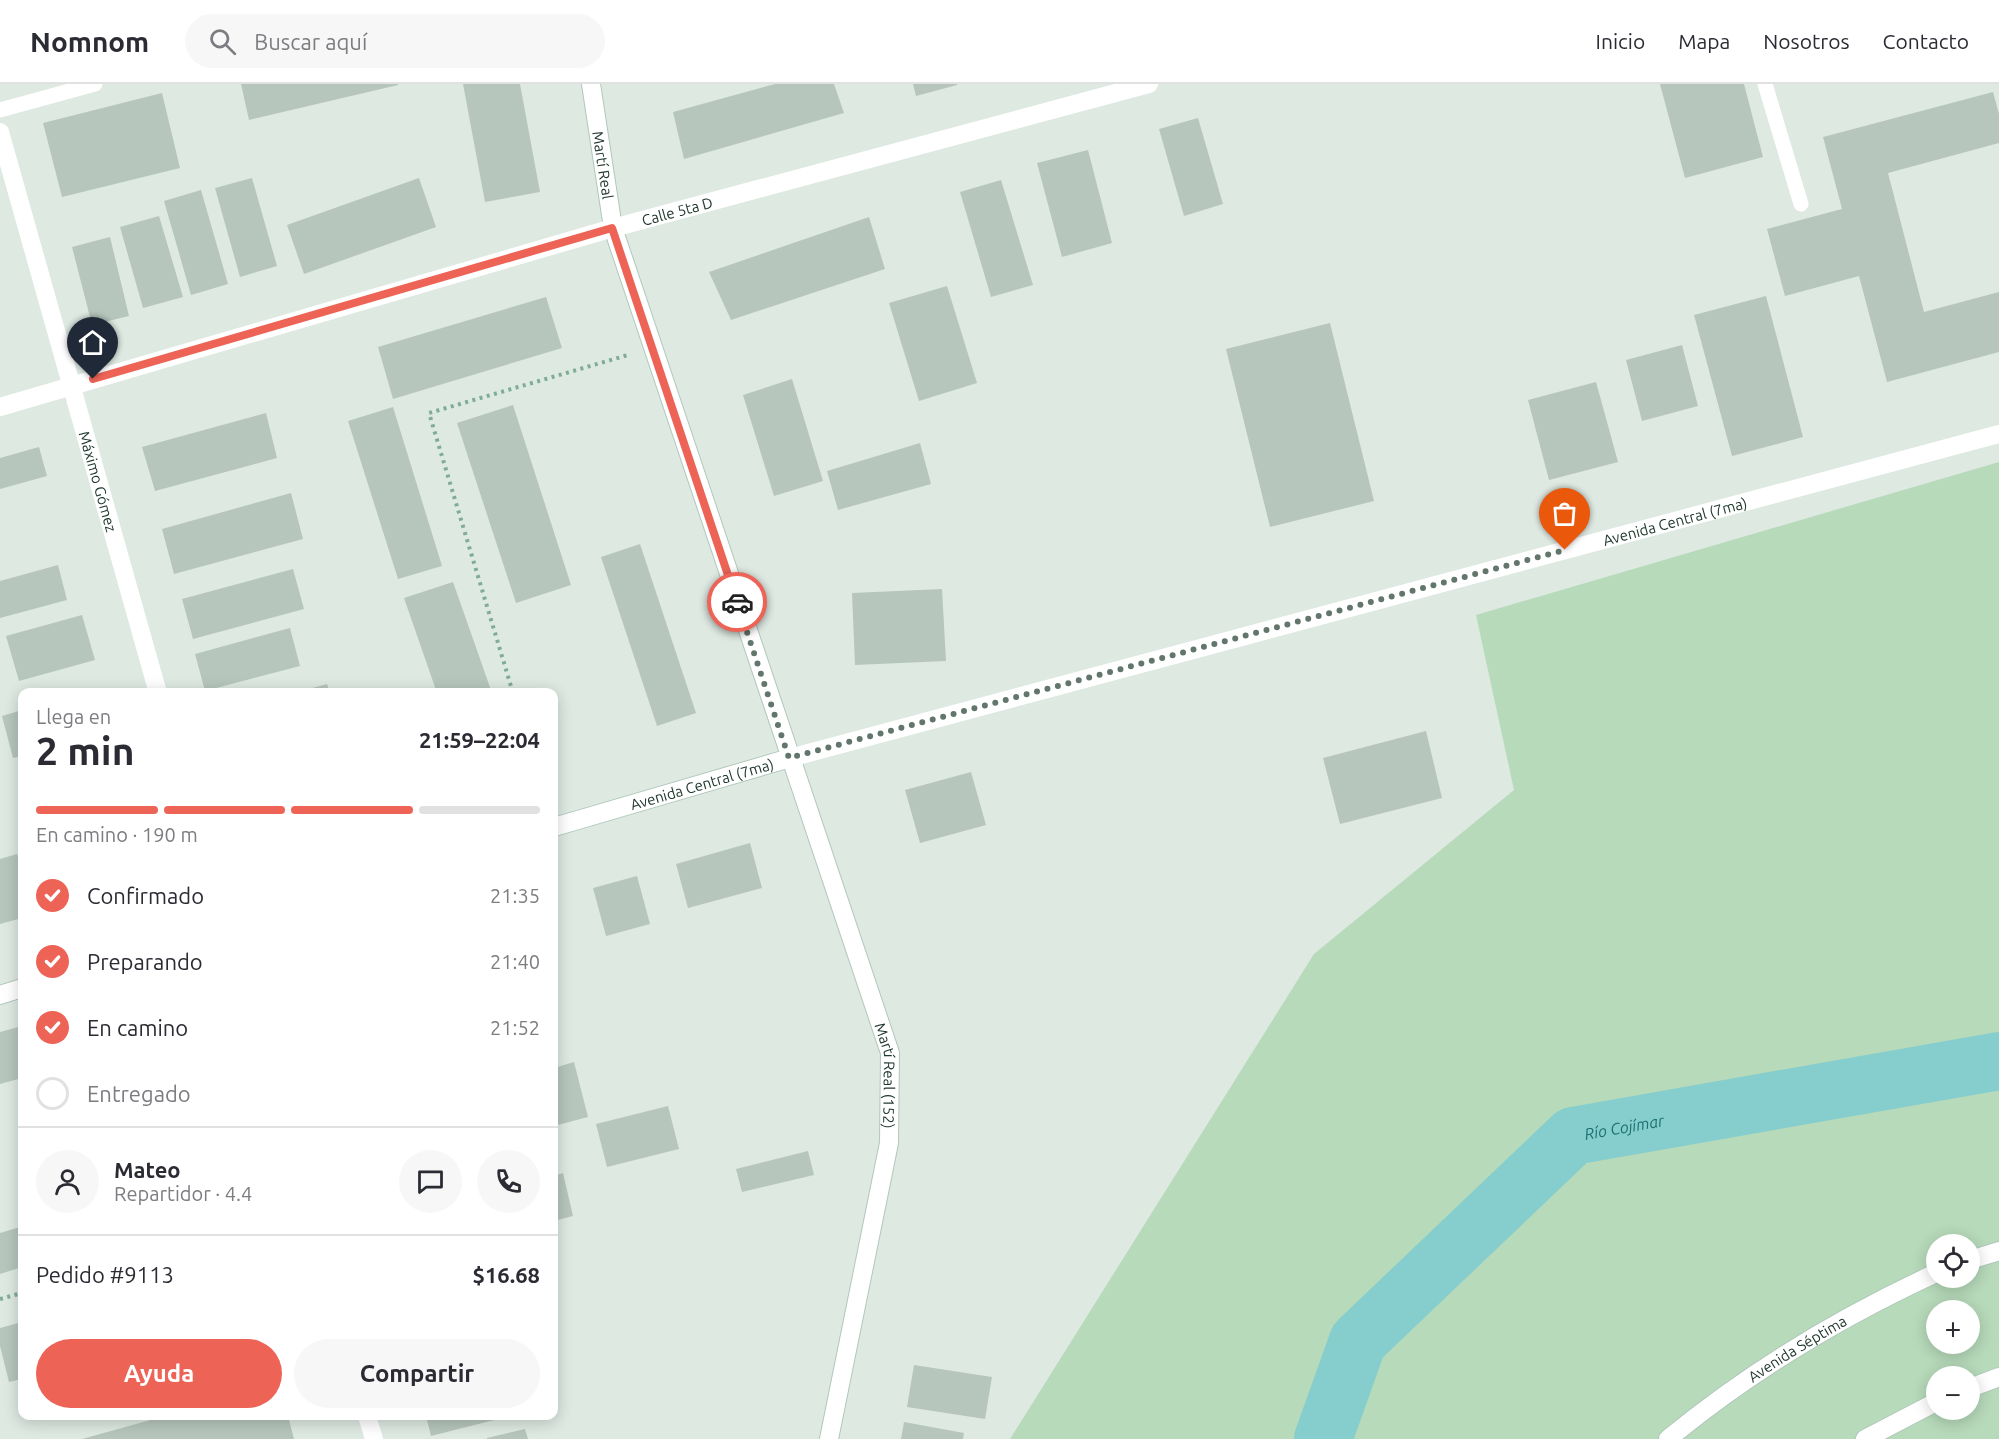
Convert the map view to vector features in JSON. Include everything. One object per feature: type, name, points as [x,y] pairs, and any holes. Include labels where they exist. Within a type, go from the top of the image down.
[{"type":"street","name":"Martí Real","points":[[591,84],[612,228],[789,758]]},
{"type":"street","name":"Calle 5ta D","points":[[0,407],[612,228],[1149,84]]},
{"type":"street","name":"Máximo Gómez","points":[[0,132],[157,688]]},
{"type":"street","name":"Avenida Central (7ma)","points":[[558,826],[789,758],[1999,434]]},
{"type":"street","name":"Martí Real (152)","points":[[789,758],[890,1053],[889,1143],[829,1439]]},
{"type":"street","points":[[0,994],[18,989]]},
{"type":"street","points":[[1980,1257],[1999,1251]]},
{"type":"street","name":"Avenida Séptima","points":[[1668,1439],[1760,1369],[1882,1298],[1926,1278]]},
{"type":"street","points":[[1980,1384],[1999,1377]]},
{"type":"street","points":[[1865,1439],[1926,1407]]},
{"type":"street","points":[[368,1420],[374,1439]]},
{"type":"lane","points":[[0,110],[95,84]]},
{"type":"lane","points":[[1765,84],[1801,204]]},
{"type":"path","points":[[512,688],[429,413],[652,348]]},
{"type":"path","points":[[0,1299],[18,1294]]},
{"type":"green space","points":[[1999,462],[1999,1439],[1010,1439],[1314,954],[1514,790],[1476,615]]},
{"type":"building","points":[[241,84],[398,84],[398,85],[249,120]]},
{"type":"building","points":[[463,84],[520,84],[540,192],[485,202]]},
{"type":"building","points":[[775,84],[834,84],[844,113],[684,159],[673,112]]},
{"type":"building","points":[[913,84],[957,84],[957,85],[916,96]]},
{"type":"building","points":[[1660,84],[1744,84],[1763,157],[1685,178]]},
{"type":"building","points":[[1993,92],[1999,114],[1999,143],[1888,173],[1924,312],[1999,292],[1999,352],[1887,382],[1859,276],[1785,296],[1767,229],[1842,209],[1823,137]]},
{"type":"building","points":[[162,93],[180,168],[62,197],[43,123]]},
{"type":"building","points":[[1198,118],[1223,204],[1184,216],[1159,129]]},
{"type":"building","points":[[1088,150],[1112,243],[1062,257],[1037,163]]},
{"type":"building","points":[[252,178],[277,266],[240,277],[215,188]]},
{"type":"building","points":[[419,178],[436,227],[304,274],[287,225]]},
{"type":"building","points":[[1001,180],[1033,285],[991,297],[960,192]]},
{"type":"building","points":[[201,190],[228,284],[191,295],[164,201]]},
{"type":"building","points":[[159,216],[183,297],[143,308],[120,227]]},
{"type":"building","points":[[869,217],[885,269],[731,320],[709,272]]},
{"type":"building","points":[[110,237],[129,316],[92,325],[72,247]]},
{"type":"building","points":[[947,286],[977,383],[919,401],[889,303]]},
{"type":"building","points":[[1766,296],[1803,437],[1732,456],[1694,315]]},
{"type":"building","points":[[546,297],[562,348],[393,399],[378,347]]},
{"type":"building","points":[[1330,323],[1374,501],[1270,527],[1226,349]]},
{"type":"building","points":[[1682,345],[1698,406],[1642,421],[1626,360]]},
{"type":"building","points":[[792,379],[823,481],[774,496],[743,395]]},
{"type":"building","points":[[1596,382],[1618,462],[1549,480],[1528,400]]},
{"type":"building","points":[[513,405],[571,585],[516,603],[457,423]]},
{"type":"building","points":[[393,407],[442,566],[398,579],[348,421]]},
{"type":"building","points":[[266,413],[277,458],[155,491],[142,447]]},
{"type":"building","points":[[920,443],[931,484],[838,510],[827,471]]},
{"type":"building","points":[[39,447],[47,476],[0,489],[0,458]]},
{"type":"building","points":[[291,493],[303,539],[174,574],[162,529]]},
{"type":"building","points":[[640,544],[696,713],[657,726],[601,557]]},
{"type":"building","points":[[58,565],[67,600],[0,618],[0,581]]},
{"type":"building","points":[[293,569],[304,609],[193,639],[182,599]]},
{"type":"building","points":[[453,582],[490,688],[435,688],[404,598]]},
{"type":"building","points":[[942,589],[946,661],[855,665],[852,593]]},
{"type":"building","points":[[82,615],[95,660],[19,681],[6,636]]},
{"type":"building","points":[[290,628],[300,666],[216,688],[204,688],[195,654]]},
{"type":"building","points":[[327,684],[328,688],[312,688]]},
{"type":"building","points":[[18,711],[18,757],[13,758],[2,716]]},
{"type":"building","points":[[1426,731],[1442,798],[1340,824],[1323,758]]},
{"type":"building","points":[[971,772],[986,825],[920,843],[905,790]]},
{"type":"building","points":[[750,843],[762,888],[688,908],[676,864]]},
{"type":"building","points":[[17,854],[18,857],[18,919],[0,924],[0,859]]},
{"type":"building","points":[[637,876],[650,924],[606,936],[593,888]]},
{"type":"building","points":[[18,1027],[18,1079],[0,1084],[0,1032]]},
{"type":"building","points":[[574,1062],[588,1117],[558,1125],[558,1067]]},
{"type":"building","points":[[668,1106],[679,1149],[607,1167],[596,1124]]},
{"type":"building","points":[[808,1151],[814,1175],[742,1192],[736,1169]]},
{"type":"building","points":[[563,1173],[573,1216],[558,1220],[558,1175]]},
{"type":"building","points":[[18,1228],[18,1268],[0,1274],[0,1233]]},
{"type":"building","points":[[18,1323],[18,1380],[9,1382],[0,1346],[0,1328]]},
{"type":"building","points":[[914,1365],[992,1377],[985,1419],[907,1407]]},
{"type":"building","points":[[151,1420],[289,1420],[294,1439],[82,1439]]},
{"type":"building","points":[[427,1420],[494,1420],[431,1436]]},
{"type":"building","points":[[904,1422],[964,1433],[963,1439],[901,1439]]},
{"type":"building","points":[[525,1429],[528,1439],[487,1439],[487,1438]]},
{"type":"waterway","name":"Río Cojímar","points":[[1323,1439],[1358,1341],[1573,1136],[1999,1061]]},
{"type":"way so far","points":[[737,602],[789,758],[1565,550]]},
{"type":"route","points":[[93,379],[612,228],[737,602]]}]
